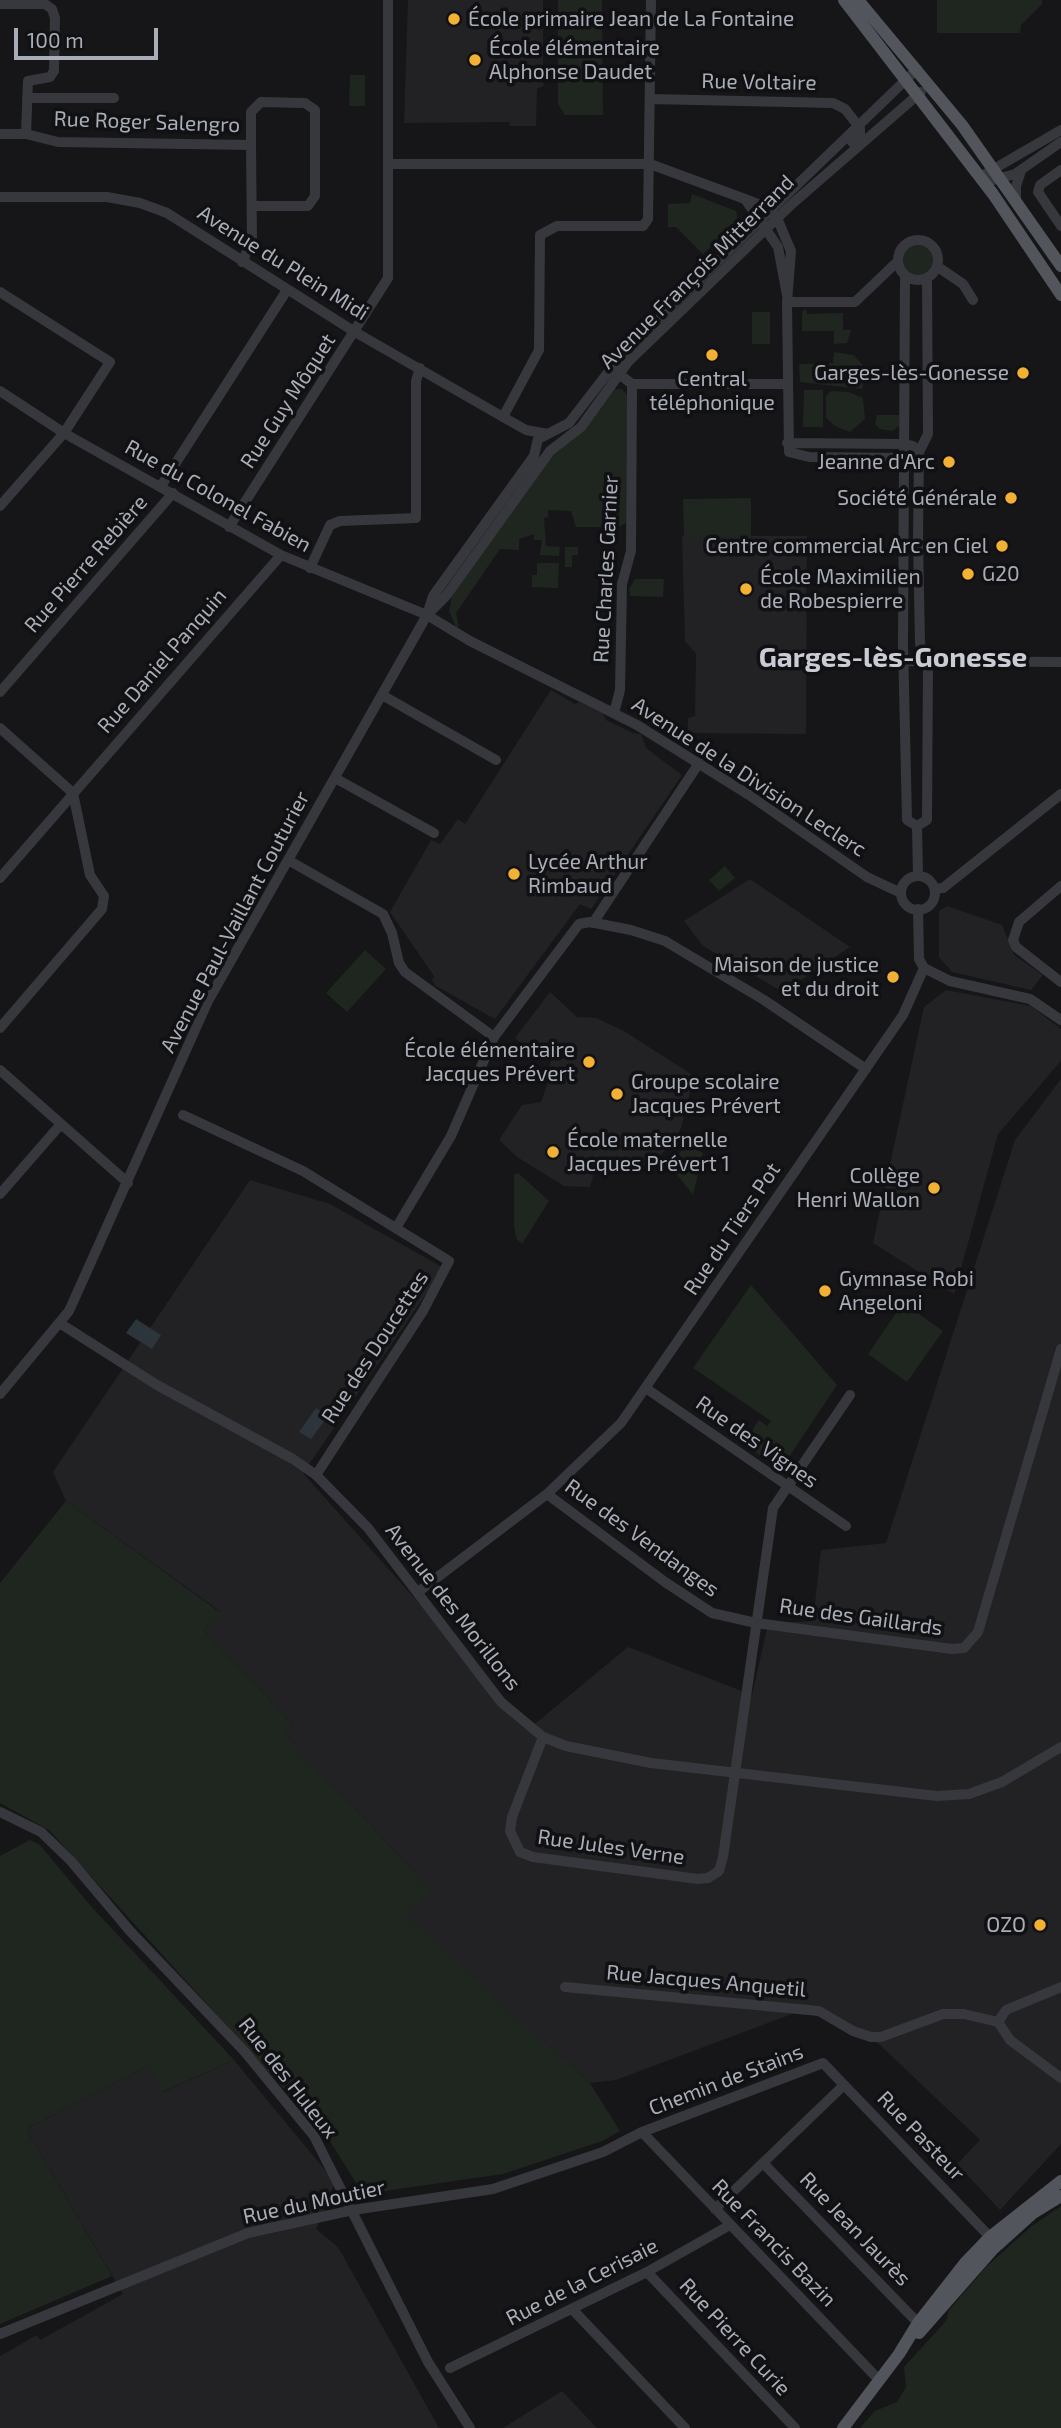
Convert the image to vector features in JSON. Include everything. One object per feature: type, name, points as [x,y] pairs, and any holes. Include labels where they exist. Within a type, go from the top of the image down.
[{"type":"main road","points":[[844,0],[980,177],[1061,295]]},
{"type":"main road","points":[[858,0],[918,69],[997,173],[1061,266]]},
{"type":"main road","points":[[843,2428],[899,2354],[918,2323],[990,2237],[1061,2180]]},
{"type":"main road","points":[[899,2354],[993,2249],[1032,2213],[1061,2196]]},
{"type":"street","name":"Rue Guy Môquet","points":[[229,527],[388,278],[388,0]]},
{"type":"street","points":[[503,417],[539,350],[540,235],[557,226],[643,226],[650,212],[651,0]]},
{"type":"street","points":[[0,4],[45,4],[52,9],[55,18],[54,71],[50,77],[28,81],[26,134]]},
{"type":"street","name":"Avenue François Mitterrand","points":[[428,615],[433,596],[534,456],[538,439],[569,424],[614,370],[774,214],[858,125],[918,69]]},
{"type":"street","name":"Avenue François Mitterrand","points":[[774,214],[803,194],[930,85]]},
{"type":"street","points":[[27,98],[114,98]]},
{"type":"street","name":"Rue Voltaire","points":[[651,99],[833,103],[845,109],[858,125]]},
{"type":"street","points":[[242,262],[252,241],[251,112],[261,102],[305,103],[315,110],[314,196],[311,202],[308,206],[252,206]]},
{"type":"street","points":[[803,194],[811,179],[860,134],[858,125]]},
{"type":"street","points":[[997,173],[1061,130]]},
{"type":"street","name":"Rue Roger Salengro","points":[[0,134],[26,134],[58,142],[251,145]]},
{"type":"street","points":[[980,177],[1021,171],[1061,142]]},
{"type":"street","points":[[390,164],[650,164],[745,199],[774,214],[791,251],[787,299],[789,452],[795,456],[905,458],[919,452]]},
{"type":"street","points":[[1061,170],[1040,185],[1038,192],[1061,226]]},
{"type":"street","points":[[1016,200],[1016,186],[1021,171]]},
{"type":"street","name":"Avenue du Plein Midi","points":[[0,197],[107,197],[140,202],[167,213],[355,332],[526,430],[537,444],[550,451]]},
{"type":"street","points":[[745,199],[779,252],[787,299]]},
{"type":"street","points":[[787,299],[855,302],[897,262],[902,247],[919,240],[934,247],[937,267],[963,284],[973,300]]},
{"type":"street","points":[[897,262],[905,275],[907,820],[917,826]]},
{"type":"street","points":[[905,275],[915,280],[927,278],[937,267]]},
{"type":"street","points":[[917,826],[927,820],[928,662],[920,644],[919,452],[928,434],[927,278]]},
{"type":"street","points":[[161,486],[287,290]]},
{"type":"street","points":[[0,292],[110,362],[64,433],[0,506]]},
{"type":"street","points":[[310,568],[330,525],[340,521],[416,518],[416,382],[420,368]]},
{"type":"street","points":[[614,370],[632,384],[787,384]]},
{"type":"street","name":"Avenue François Mitterrand","points":[[428,615],[446,596],[550,451],[582,427],[614,370]]},
{"type":"street","name":"Rue Charles Garnier","points":[[614,713],[620,690],[622,584],[631,551],[632,384]]},
{"type":"street","name":"Rue du Colonel Fabien","points":[[0,391],[64,433],[281,555],[428,615]]},
{"type":"street","name":"Avenue du Plein Midi","points":[[526,430],[552,432]]},
{"type":"street","points":[[552,432],[565,433],[565,442]]},
{"type":"street","points":[[787,443],[905,444],[913,446],[919,452]]},
{"type":"street","name":"Rue Pierre Rebière","points":[[0,692],[173,494]]},
{"type":"street","name":"Rue Daniel Panquin","points":[[0,878],[281,555]]},
{"type":"street","name":"Avenue de la Division Leclerc","points":[[428,615],[470,641],[614,713],[699,763],[867,877],[901,893]]},
{"type":"street","name":"Avenue Paul-Vaillant Couturier","points":[[0,1394],[61,1324],[79,1293],[195,1026],[428,615]]},
{"type":"street","points":[[905,661],[1061,662]]},
{"type":"street","points":[[382,695],[496,760]]},
{"type":"street","points":[[0,728],[73,793],[90,875],[104,896],[102,909],[0,1028]]},
{"type":"street","points":[[593,923],[699,763]]},
{"type":"street","points":[[335,778],[434,833]]},
{"type":"street","points":[[934,889],[943,888],[1061,794]]},
{"type":"street","points":[[917,826],[918,876]]},
{"type":"street","points":[[288,860],[383,914],[392,933],[399,963],[405,972],[494,1037]]},
{"type":"street","points":[[918,876],[929,880],[934,889],[931,903],[918,909],[908,906],[901,893],[908,879],[918,876]]},
{"type":"street","points":[[1061,886],[1018,922],[1013,940],[1016,947],[1061,982]]},
{"type":"street","points":[[918,909],[919,959],[924,968],[950,981],[1030,999],[1061,1020]]},
{"type":"street","points":[[183,1115],[303,1171],[396,1228],[451,1136],[494,1037],[579,924],[593,923],[665,941],[764,1000],[866,1069]]},
{"type":"street","name":"Rue du Tiers Pot","points":[[418,1592],[547,1494],[599,1447],[647,1389],[907,1008],[924,968]]},
{"type":"street","points":[[0,1070],[128,1183]]},
{"type":"street","points":[[0,1194],[61,1124]]},
{"type":"street","name":"Rue des Doucettes","points":[[316,1475],[450,1265],[449,1261],[396,1228]]},
{"type":"street","name":"Avenue des Morillons","points":[[61,1324],[157,1385],[293,1459],[316,1475],[368,1528],[501,1702],[543,1737],[566,1746],[651,1763],[937,1796],[969,1794],[1002,1782],[1061,1747]]},
{"type":"street","name":"Rue des Gaillards","points":[[736,1774],[756,1623],[952,1649],[964,1648],[978,1632],[1061,1349]]},
{"type":"street","name":"Rue des Vignes","points":[[647,1389],[846,1526]]},
{"type":"street","points":[[756,1623],[773,1508],[850,1395]]},
{"type":"street","name":"Rue des Vendanges","points":[[547,1494],[665,1582],[712,1613],[756,1623]]},
{"type":"street","name":"Rue Jules Verne","points":[[543,1737],[510,1830],[520,1852],[533,1857],[698,1879],[708,1878],[719,1871],[723,1857],[736,1774]]},
{"type":"street","name":"Rue des Huleux","points":[[0,1812],[46,1836],[185,1990],[227,2031],[314,2136],[428,2362],[470,2428]]},
{"type":"street","name":"Rue Jacques Anquetil","points":[[565,1987],[819,2011],[853,2031],[871,2037],[881,2037],[943,2014],[964,2014],[998,2022]]},
{"type":"street","points":[[1061,1987],[1006,2010],[998,2022],[1010,2040],[1061,2078]]},
{"type":"street","name":"Rue Pasteur","points":[[823,2063],[990,2237]]},
{"type":"street","name":"Chemin de Stains","points":[[642,2132],[823,2063]]},
{"type":"street","points":[[715,2209],[844,2085]]},
{"type":"street","name":"Rue du Moutier","points":[[0,2334],[248,2233],[353,2210],[492,2189],[603,2152],[642,2132]]},
{"type":"street","name":"Rue Francis Bazin","points":[[642,2132],[730,2225],[883,2376]]},
{"type":"street","name":"Rue Jean Jaurès","points":[[763,2163],[918,2323]]},
{"type":"street","name":"Rue de la Cerisaie","points":[[450,2368],[573,2310],[730,2225]]},
{"type":"street","name":"Rue Pierre Curie","points":[[647,2272],[795,2428]]},
{"type":"street","points":[[573,2310],[685,2428]]},
{"type":"shaded area","name":"École élémentaire Alphonse Daudet","points":[[408,0],[543,0],[543,65],[536,65],[536,77],[545,85],[537,89],[536,126],[510,126],[509,122],[404,123]]},
{"type":"shaded area","points":[[558,0],[602,0],[603,115],[565,115],[558,104]]},
{"type":"shaded area","points":[[937,0],[1042,0],[1042,4],[1021,25],[1020,33],[937,33]]},
{"type":"shaded area","points":[[350,75],[365,75],[365,106],[349,106]]},
{"type":"shaded area","points":[[692,194],[736,211],[738,222],[703,254],[676,227],[668,227],[668,204],[690,203]]},
{"type":"shaded area","points":[[918,240],[926,241],[932,246],[937,252],[937,268],[932,274],[926,279],[918,280],[910,279],[904,274],[899,268],[898,260],[899,252],[904,246],[910,241]]},
{"type":"shaded area","points":[[806,309],[807,314],[843,313],[843,330],[851,330],[847,343],[834,344],[834,331],[802,331],[802,311]]},
{"type":"shaded area","points":[[752,312],[770,312],[770,344],[752,344]]},
{"type":"shaded area","points":[[834,352],[853,355],[861,363],[866,370],[862,389],[800,382],[799,364],[833,363]]},
{"type":"shaded area","points":[[611,389],[622,389],[627,395],[626,523],[619,527],[576,527],[571,511],[548,510],[548,517],[544,518],[546,546],[560,547],[559,556],[540,555],[542,540],[534,540],[534,534],[519,539],[519,550],[500,549],[456,613],[459,627],[456,627],[449,611],[452,596],[556,450]]},
{"type":"shaded area","points":[[804,390],[823,390],[823,427],[803,427]]},
{"type":"shaded area","points":[[831,391],[848,392],[863,398],[865,419],[850,432],[835,426],[826,418],[826,396]]},
{"type":"shaded area","points":[[877,415],[899,415],[899,426],[893,431],[880,429],[875,424]]},
{"type":"shaded area","points":[[751,498],[751,536],[684,536],[683,499]]},
{"type":"shaded area","name":"École Maximilien de Robespierre","points":[[682,536],[807,536],[806,734],[688,733],[688,718],[695,716],[696,654],[685,641]]},
{"type":"shaded area","points":[[565,547],[578,547],[578,555],[572,555],[572,567],[565,567]]},
{"type":"shaded area","points":[[537,563],[559,563],[558,588],[532,587],[532,575],[537,575]]},
{"type":"shaded area","points":[[635,579],[664,579],[663,597],[630,596],[629,589]]},
{"type":"shaded area","name":"Lycée Arthur Rimbaud","points":[[551,690],[575,704],[579,702],[603,714],[606,720],[641,734],[646,748],[682,775],[591,909],[580,904],[495,1019],[436,986],[432,980],[434,976],[390,912],[431,840],[440,844],[458,819],[465,824]]},
{"type":"shaded area","points":[[725,866],[735,878],[719,891],[709,880]]},
{"type":"shaded area","points":[[750,879],[850,947],[783,992],[703,946],[684,921]]},
{"type":"shaded area","points":[[947,906],[1002,925],[1014,955],[1043,975],[1031,990],[952,972],[939,957],[939,911]]},
{"type":"shaded area","points":[[365,950],[386,969],[347,1012],[326,993]]},
{"type":"shaded area","name":"Collège Henri Wallon","points":[[946,990],[1031,1006],[1061,1029],[1061,1061],[998,1134],[954,1294],[873,1243],[924,1007]]},
{"type":"shaded area","name":"Groupe scolaire Jacques Prévert","points":[[550,992],[577,1017],[596,1018],[624,1031],[694,1076],[681,1128],[674,1142],[653,1162],[622,1171],[596,1166],[590,1187],[564,1186],[517,1157],[499,1140],[522,1105],[541,1102],[547,1085],[551,1059],[535,1055],[515,1038]]},
{"type":"shaded area","points":[[1061,1079],[1061,2144],[1000,2210],[957,2164],[980,2140],[880,2045],[816,2005],[616,2080],[590,2083],[407,1917],[432,1891],[284,1733],[293,1725],[203,1630],[221,1612],[66,1501],[53,1472],[250,1180],[330,1204],[444,1268],[303,1473],[530,1728],[628,1647],[752,1695],[768,1624],[813,1621],[821,1550],[886,1543],[1015,1140]]},
{"type":"shaded area","points":[[685,1143],[703,1153],[693,1195],[672,1168]]},
{"type":"shaded area","points":[[518,1173],[549,1201],[522,1244],[516,1238],[514,1226],[514,1175]]},
{"type":"shaded area","points":[[751,1285],[837,1385],[781,1469],[752,1450],[757,1440],[752,1447],[744,1442],[759,1420],[767,1426],[771,1421],[693,1368]]},
{"type":"shaded area","points":[[903,1303],[943,1331],[907,1382],[868,1354]]},
{"type":"shaded area","points":[[136,1319],[161,1335],[152,1349],[126,1333]]},
{"type":"shaded area","points":[[316,1408],[328,1416],[311,1439],[299,1432]]},
{"type":"shaded area","points":[[66,1501],[221,1613],[203,1630],[293,1725],[285,1734],[432,1891],[408,1917],[590,2083],[620,2131],[602,2141],[503,2174],[363,2194],[326,2135],[49,1830],[0,1803],[0,1583]]},
{"type":"shaded area","points":[[30,1840],[40,1845],[90,1905],[234,2060],[162,2092],[148,2066],[26,2129],[112,2276],[0,2324],[0,1856]]},
{"type":"shaded area","points":[[234,2060],[335,2182],[316,2229],[338,2247],[439,2428],[0,2428],[0,2356],[37,2335],[40,2340],[123,2294],[26,2129],[148,2066],[163,2092]]},
{"type":"shaded area","points":[[1061,2206],[1061,2428],[860,2428],[875,2411],[897,2402],[906,2387],[904,2367],[946,2321],[949,2310],[987,2266],[1032,2226]]},
{"type":"shaded area","points":[[562,2391],[597,2428],[503,2428]]},
{"type":"place","name":"École primaire Jean de La Fontaine","points":[[454,19]]},
{"type":"place","name":"École élémentaire Alphonse Daudet","points":[[475,60]]},
{"type":"place","name":"Central téléphonique","points":[[712,355]]},
{"type":"place","name":"Garges-lès-Gonesse","points":[[1023,373]]},
{"type":"place","name":"Jeanne d'Arc","points":[[949,462]]},
{"type":"place","name":"Société Générale","points":[[1011,498]]},
{"type":"place","name":"Centre commercial Arc en Ciel","points":[[1002,546]]},
{"type":"place","name":"G20","points":[[968,574]]},
{"type":"place","name":"École Maximilien de Robespierre","points":[[746,589]]},
{"type":"place","name":"Lycée Arthur Rimbaud","points":[[514,874]]},
{"type":"place","name":"Maison de justice et du droit","points":[[893,977]]},
{"type":"place","name":"École élémentaire Jacques Prévert","points":[[589,1062]]},
{"type":"place","name":"Groupe scolaire Jacques Prévert","points":[[617,1094]]},
{"type":"place","name":"École maternelle Jacques Prévert 1","points":[[553,1152]]},
{"type":"place","name":"Collège Henri Wallon","points":[[934,1188]]},
{"type":"place","name":"Gymnase Robi Angeloni","points":[[825,1291]]},
{"type":"place","name":"OZO","points":[[1040,1925]]},
{"type":"district","name":"Garges-lès-Gonesse","points":[[893,658]]}]
